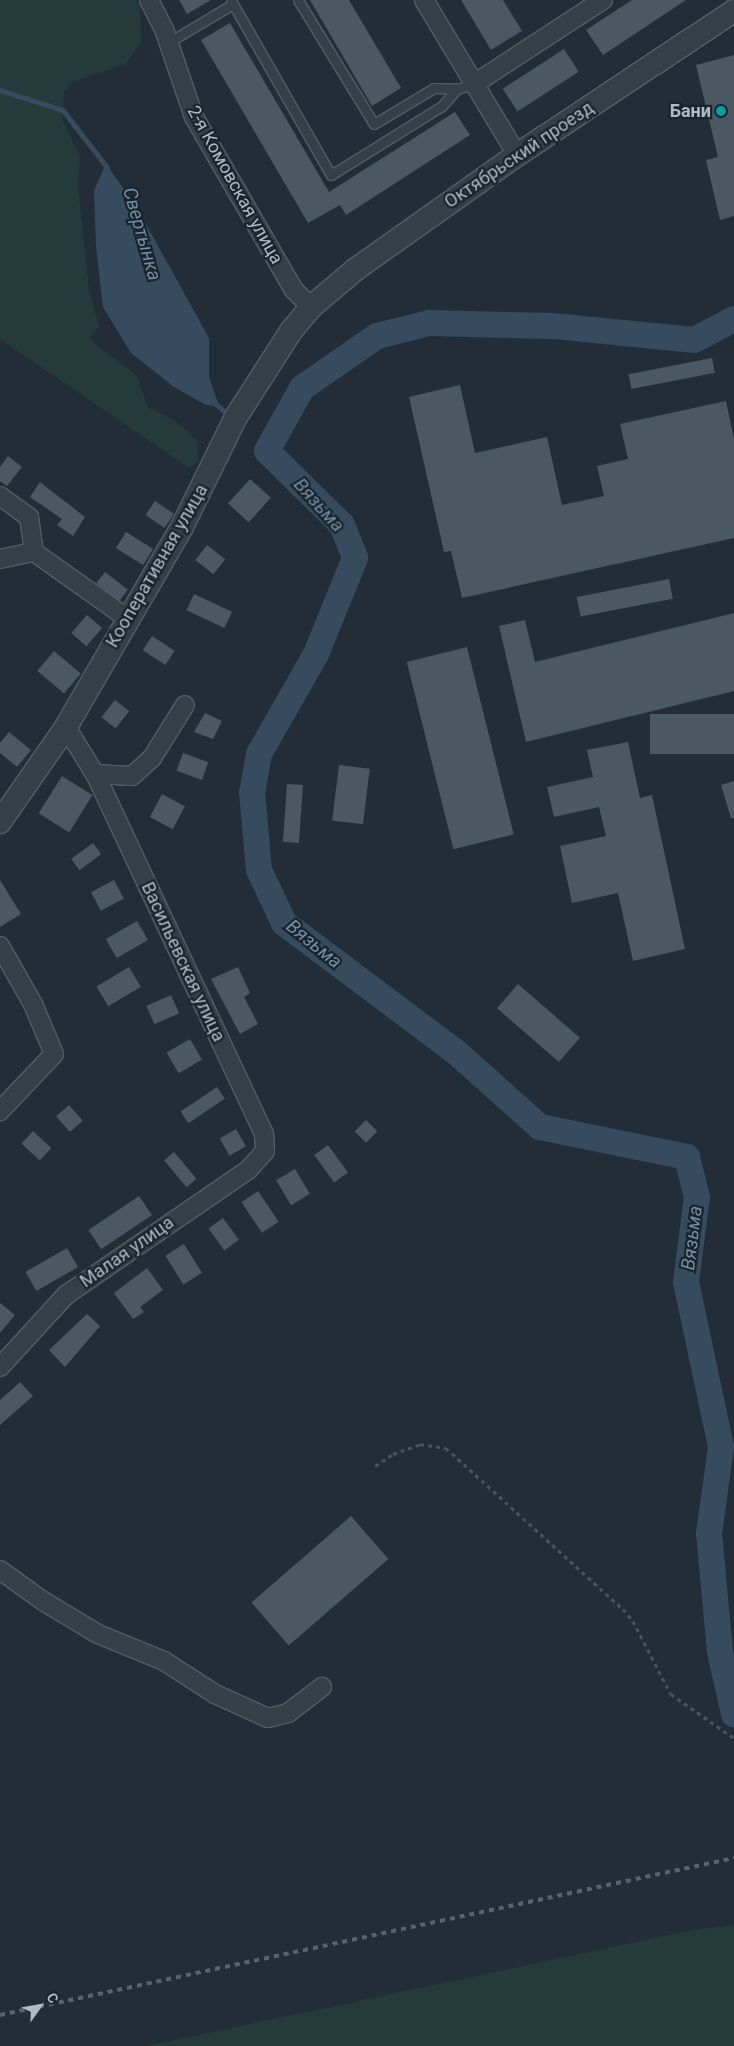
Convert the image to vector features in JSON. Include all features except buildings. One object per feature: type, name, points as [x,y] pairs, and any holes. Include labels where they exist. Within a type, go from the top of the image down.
[{"type":"street","name":"2-я Комовская улица","points":[[149,0],[169,42],[194,117],[294,290],[310,308]]},
{"type":"street","points":[[424,0],[466,87],[517,155]]},
{"type":"street","points":[[466,87],[603,0]]},
{"type":"street","name":"Октябрьский проезд","points":[[310,308],[356,269],[517,155],[734,11]]},
{"type":"street","name":"Кооперативная улица","points":[[0,822],[66,727],[127,618],[182,527],[236,417],[291,332],[310,308]]},
{"type":"street","points":[[0,496],[29,517],[34,552],[127,618]]},
{"type":"street","points":[[0,559],[34,552]]},
{"type":"street","points":[[95,774],[132,776],[152,758],[185,705]]},
{"type":"street","name":"Васильевская улица","points":[[66,727],[95,774],[264,1134],[265,1151]]},
{"type":"street","points":[[0,946],[33,1004],[54,1054],[0,1112]]},
{"type":"street","name":"Малая улица","points":[[0,1367],[66,1295],[248,1170],[265,1151]]},
{"type":"street","points":[[0,1570],[43,1601],[98,1634],[164,1661],[215,1694],[268,1718],[288,1713],[322,1687]]},
{"type":"lane","points":[[298,0],[374,124],[434,88],[466,87]]},
{"type":"lane","points":[[169,42],[232,2],[330,175],[442,106],[466,87]]},
{"type":"path","points":[[375,1466],[398,1451],[420,1444],[446,1448],[623,1609],[641,1636],[671,1694],[734,1738]]},
{"type":"green space","points":[[0,0],[136,0],[140,9],[141,42],[126,64],[72,82],[64,92],[62,119],[80,156],[78,186],[89,289],[99,327],[89,339],[137,376],[148,407],[177,422],[197,440],[199,461],[189,468],[0,339]]},
{"type":"green space","points":[[734,1925],[734,2046],[146,2046],[692,1930]]},
{"type":"water","points":[[106,164],[136,206],[209,338],[209,377],[219,406],[206,405],[174,387],[131,353],[103,307],[96,247],[94,190]]},
{"type":"waterway","name":"Свертынка","points":[[0,90],[63,110],[107,167]]},
{"type":"waterway","name":"Вязьма","points":[[734,319],[694,340],[553,326],[429,323],[377,336],[302,388],[267,451],[342,525],[355,558],[316,654],[259,754],[252,792],[259,870],[284,923],[456,1052],[540,1127],[687,1157],[697,1197],[686,1282],[721,1447],[709,1533],[720,1652],[734,1714]]},
{"type":"waterway","name":"Свертынка","points":[[215,403],[230,416]]},
{"type":"railway","points":[[0,2015],[734,1858]]},
{"type":"place","name":"Бани","points":[[721,111]]}]
